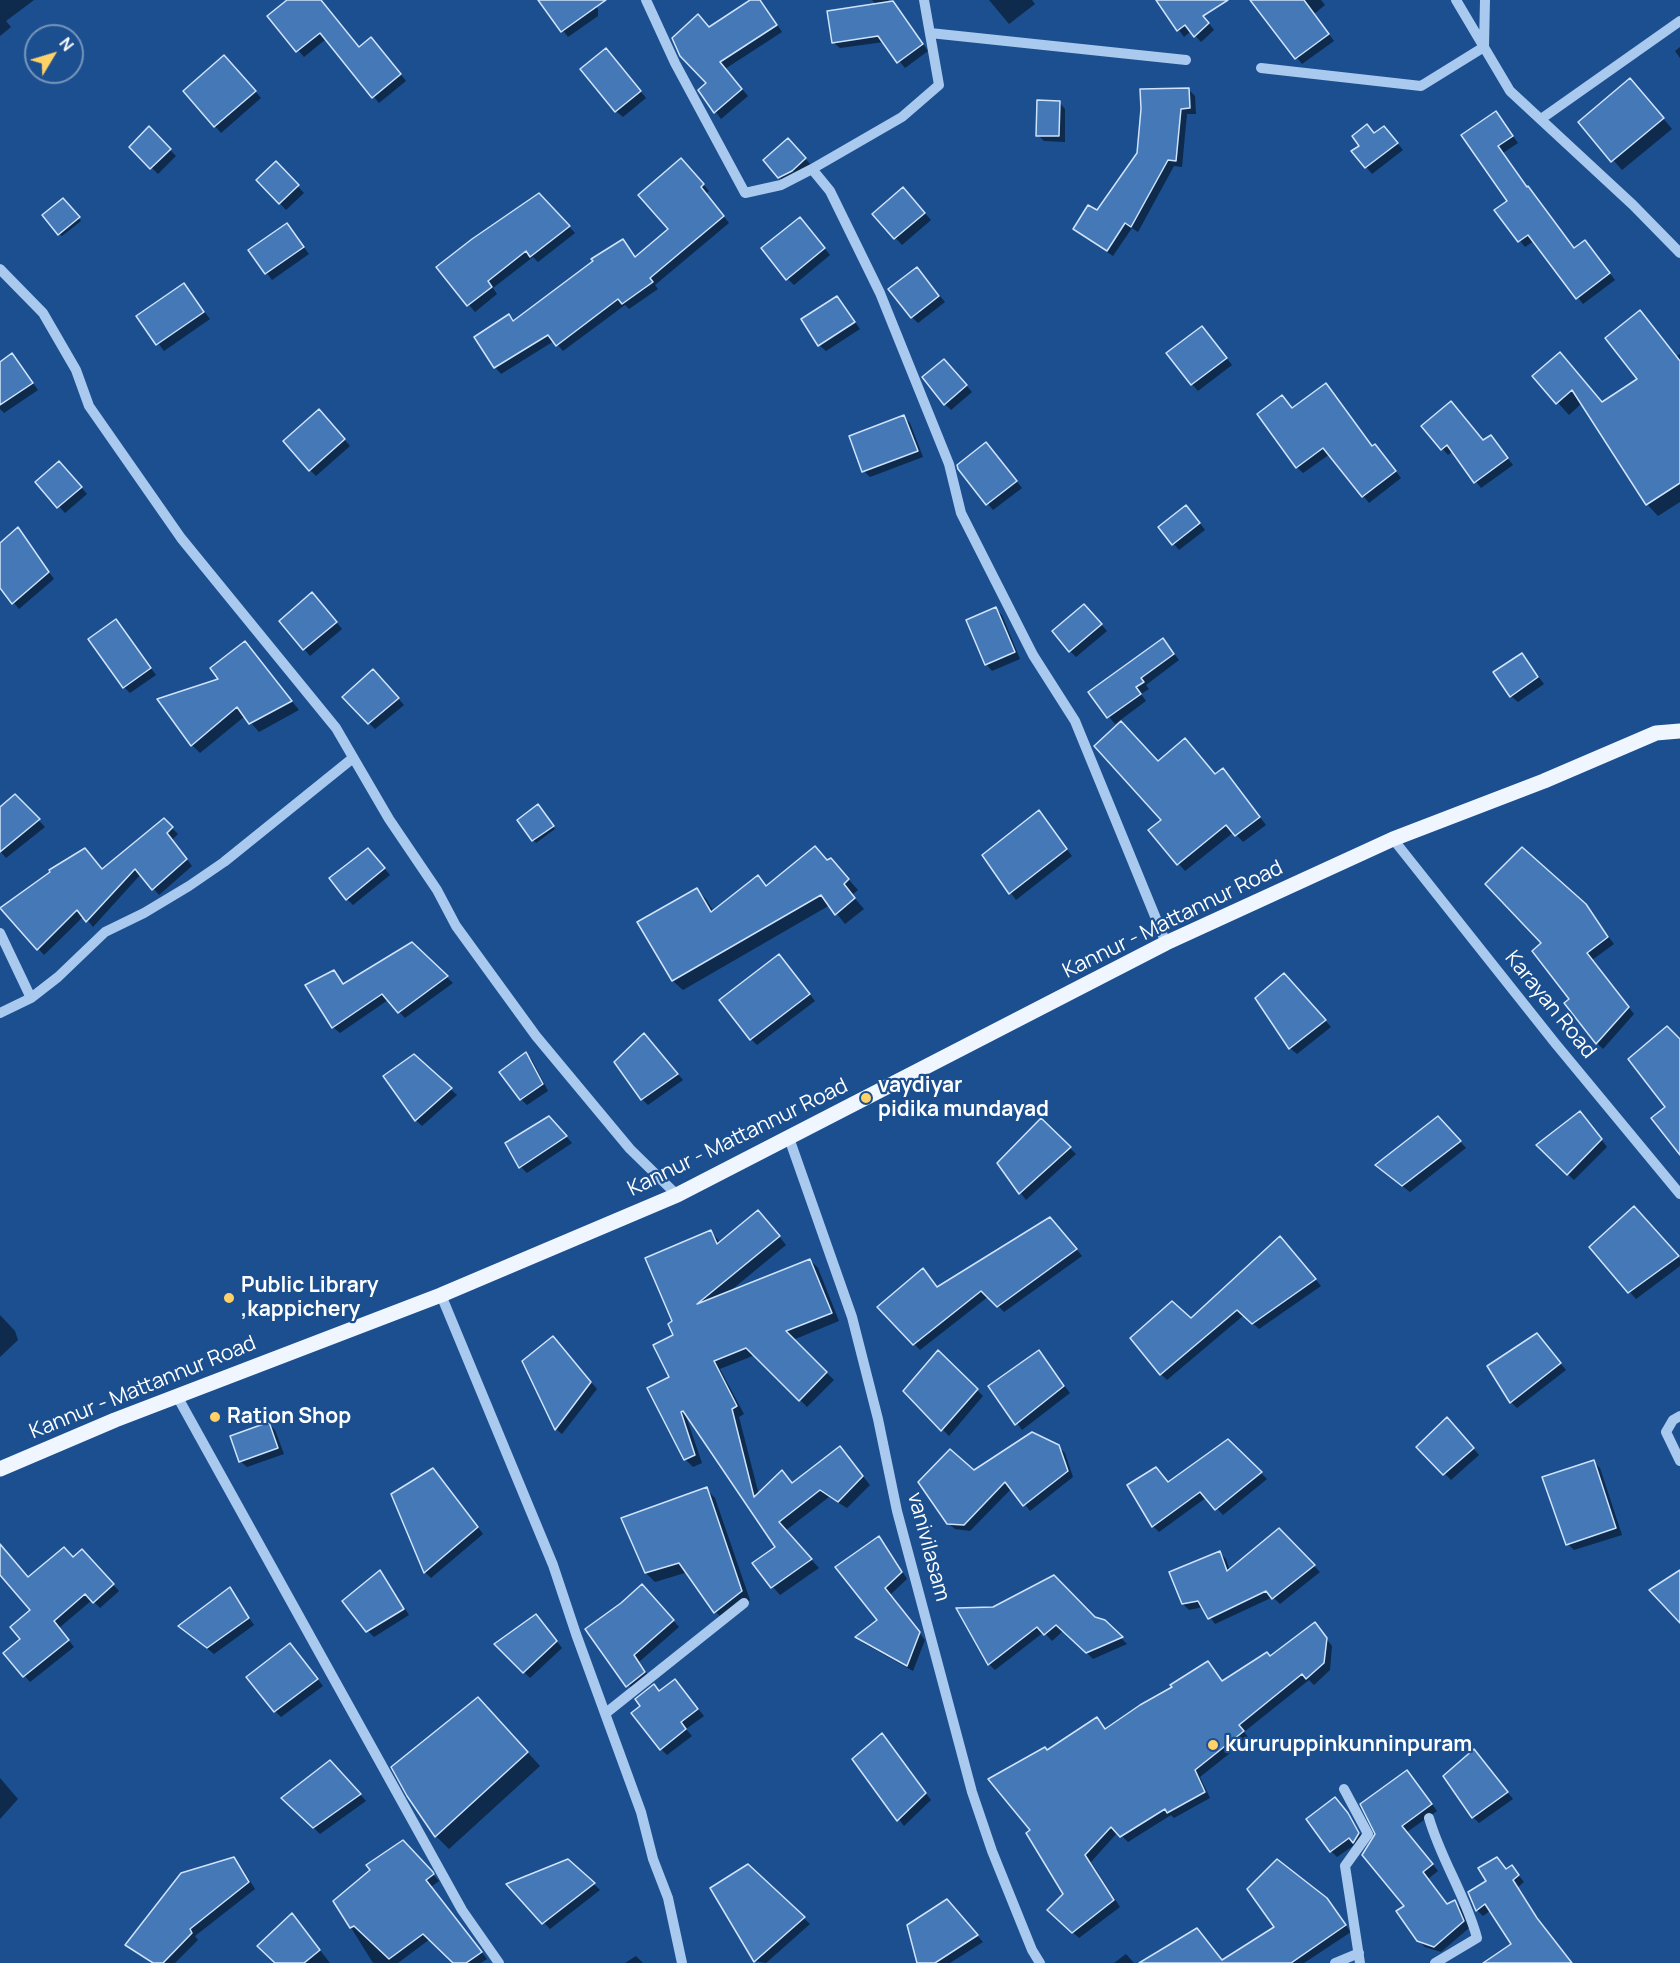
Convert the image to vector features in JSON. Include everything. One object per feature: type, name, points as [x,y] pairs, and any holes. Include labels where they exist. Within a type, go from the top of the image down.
[{"type":"main road","name":"Kannur - Mattannur Road","points":[[0,1468],[177,1396],[441,1295],[677,1195],[1166,943],[1392,839],[1544,781],[1656,733],[1680,731]]},
{"type":"street","points":[[646,0],[675,63],[745,193],[781,185],[812,169],[902,117],[939,85],[924,0]]},
{"type":"street","points":[[1456,0],[1510,91],[1633,205],[1680,253]]},
{"type":"street","points":[[1484,47],[1485,0]]},
{"type":"street","points":[[1540,119],[1680,21]]},
{"type":"street","points":[[930,33],[1186,60]]},
{"type":"street","points":[[1261,68],[1421,86],[1484,47]]},
{"type":"street","points":[[812,169],[830,191],[880,293],[949,464],[961,513],[1033,655],[1075,721],[1166,943]]},
{"type":"street","points":[[0,269],[43,313],[76,370],[89,406],[181,538],[329,720],[389,819],[437,890],[456,926],[536,1036],[630,1149],[677,1195]]},
{"type":"street","points":[[0,1013],[31,998],[58,977],[105,932],[144,913],[198,880],[306,798],[353,758]]},
{"type":"street","name":"Karayan Road","points":[[1392,839],[1555,1043],[1680,1194]]},
{"type":"street","points":[[0,933],[31,998]]},
{"type":"street","name":"vanivilasam","points":[[789,1138],[852,1317],[878,1419],[897,1511],[972,1792],[992,1851],[1032,1950],[1040,1963]]},
{"type":"street","points":[[441,1295],[553,1565],[641,1812],[653,1859],[668,1898],[682,1963]]},
{"type":"street","points":[[177,1396],[462,1910],[500,1963]]},
{"type":"street","points":[[1680,1416],[1673,1420],[1666,1432],[1680,1461]]},
{"type":"street","points":[[606,1713],[744,1603]]},
{"type":"street","points":[[1335,1963],[1360,1958],[1345,1866],[1368,1834],[1344,1789]]},
{"type":"street","points":[[1429,1818],[1437,1845],[1471,1916],[1477,1938],[1435,1963]]},
{"type":"building","points":[[287,0],[321,0],[359,47],[371,37],[401,74],[372,98],[320,33],[296,52],[267,16]]},
{"type":"building","points":[[538,0],[606,0],[561,32]]},
{"type":"building","points":[[750,0],[760,0],[777,25],[720,62],[742,89],[714,113],[698,90],[706,83],[680,56],[672,38],[698,14],[709,27]]},
{"type":"building","points":[[1156,0],[1228,0],[1203,16],[1209,23],[1194,37],[1185,25],[1177,31]]},
{"type":"building","points":[[1250,0],[1304,0],[1329,34],[1295,59]]},
{"type":"building","points":[[893,1],[923,44],[897,63],[878,36],[832,43],[827,11]]},
{"type":"building","points":[[606,48],[641,91],[615,112],[580,69]]},
{"type":"building","points":[[224,55],[256,91],[214,127],[183,91]]},
{"type":"building","points":[[1630,78],[1664,118],[1611,162],[1578,122]]},
{"type":"building","points":[[1189,88],[1190,108],[1181,109],[1176,161],[1168,160],[1131,227],[1125,223],[1107,251],[1073,229],[1088,205],[1097,210],[1137,153],[1141,109],[1140,89]]},
{"type":"building","points":[[1037,100],[1060,101],[1059,136],[1036,136]]},
{"type":"building","points":[[1496,111],[1513,136],[1498,146],[1574,248],[1585,240],[1610,273],[1576,299],[1528,235],[1518,242],[1494,210],[1507,201],[1461,135]]},
{"type":"building","points":[[1367,124],[1374,133],[1384,126],[1398,143],[1365,168],[1351,151],[1359,146],[1352,136]]},
{"type":"building","points":[[149,126],[171,149],[150,169],[129,147]]},
{"type":"building","points":[[788,138],[806,158],[792,171],[778,178],[763,160]]},
{"type":"building","points":[[681,158],[704,184],[701,187],[724,216],[650,278],[653,282],[622,304],[618,299],[556,346],[548,335],[494,368],[474,337],[509,314],[513,321],[593,261],[591,259],[623,239],[635,257],[668,229],[638,195]]},
{"type":"building","points":[[276,161],[299,185],[279,204],[256,180]]},
{"type":"building","points":[[903,187],[925,213],[894,239],[872,214]]},
{"type":"building","points":[[539,193],[570,226],[530,257],[526,251],[488,281],[492,287],[467,306],[436,267]]},
{"type":"building","points":[[63,198],[80,217],[58,235],[42,215]]},
{"type":"building","points":[[800,217],[825,248],[786,280],[761,248]]},
{"type":"building","points":[[287,223],[304,247],[265,274],[248,250]]},
{"type":"building","points":[[917,267],[939,296],[911,318],[888,289]]},
{"type":"building","points":[[184,283],[204,312],[156,345],[136,316]]},
{"type":"building","points":[[837,296],[855,322],[818,346],[801,319]]},
{"type":"building","points":[[1640,310],[1680,361],[1680,483],[1646,505],[1572,390],[1556,404],[1532,376],[1560,352],[1602,402],[1637,379],[1605,338]]},
{"type":"building","points":[[1202,326],[1227,358],[1191,385],[1166,353]]},
{"type":"building","points":[[12,353],[33,383],[0,405],[0,362]]},
{"type":"building","points":[[944,359],[967,385],[944,405],[922,377]]},
{"type":"building","points":[[1326,383],[1372,446],[1375,444],[1396,471],[1362,497],[1323,448],[1296,468],[1257,414],[1282,395],[1292,408]]},
{"type":"building","points":[[1451,401],[1483,440],[1491,435],[1508,458],[1474,483],[1447,445],[1441,450],[1421,426]]},
{"type":"building","points":[[319,409],[345,439],[309,471],[283,441]]},
{"type":"building","points":[[904,415],[918,451],[862,472],[849,436]]},
{"type":"building","points":[[986,442],[1017,481],[986,505],[957,465]]},
{"type":"building","points":[[59,461],[82,487],[57,508],[35,482]]},
{"type":"building","points":[[1186,505],[1200,523],[1172,545],[1158,527]]},
{"type":"building","points":[[18,527],[49,572],[12,604],[0,588],[0,543]]},
{"type":"building","points":[[312,592],[337,622],[303,650],[279,621]]},
{"type":"building","points":[[1084,604],[1102,624],[1069,652],[1052,631]]},
{"type":"building","points":[[996,607],[1015,652],[985,665],[966,620]]},
{"type":"building","points":[[116,619],[151,668],[123,688],[88,639]]},
{"type":"building","points":[[1163,638],[1174,654],[1141,678],[1144,682],[1136,687],[1141,694],[1107,718],[1088,692]]},
{"type":"building","points":[[245,641],[292,701],[249,724],[237,707],[191,746],[157,699],[218,679],[210,668]]},
{"type":"building","points":[[1522,653],[1538,677],[1510,697],[1493,672]]},
{"type":"building","points":[[373,669],[399,698],[368,724],[342,697]]},
{"type":"building","points":[[1121,721],[1158,761],[1185,738],[1215,774],[1223,768],[1260,817],[1235,836],[1226,825],[1177,865],[1148,830],[1161,820],[1094,746]]},
{"type":"building","points":[[15,794],[40,819],[0,852],[0,807]]},
{"type":"building","points":[[538,804],[554,826],[532,841],[517,820]]},
{"type":"building","points":[[1039,810],[1067,849],[1009,894],[982,855]]},
{"type":"building","points":[[164,818],[173,827],[167,833],[187,859],[152,890],[135,869],[86,922],[77,910],[37,950],[0,908],[50,872],[49,870],[85,848],[102,869]]},
{"type":"building","points":[[815,846],[827,860],[831,858],[849,879],[844,884],[855,898],[835,915],[821,895],[672,981],[637,922],[697,888],[711,912],[758,875],[766,886]]},
{"type":"building","points":[[1522,847],[1586,904],[1608,937],[1587,953],[1629,1007],[1596,1044],[1564,1003],[1569,999],[1532,951],[1541,943],[1485,884]]},
{"type":"building","points":[[368,848],[385,868],[346,900],[329,878]]},
{"type":"building","points":[[412,942],[448,976],[398,1013],[382,994],[332,1028],[305,985],[334,970],[343,984]]},
{"type":"building","points":[[779,954],[810,994],[750,1040],[719,1000]]},
{"type":"building","points":[[1284,973],[1326,1020],[1289,1049],[1255,998]]},
{"type":"building","points":[[1667,1026],[1680,1039],[1680,1155],[1651,1118],[1665,1107],[1628,1059]]},
{"type":"building","points":[[644,1033],[678,1074],[641,1100],[614,1062]]},
{"type":"building","points":[[526,1052],[543,1084],[520,1100],[499,1072]]},
{"type":"building","points":[[414,1054],[452,1088],[415,1121],[383,1076]]},
{"type":"building","points":[[1580,1111],[1602,1139],[1567,1175],[1536,1145]]},
{"type":"building","points":[[549,1116],[567,1136],[519,1168],[505,1143]]},
{"type":"building","points":[[1438,1116],[1461,1141],[1402,1186],[1375,1165]]},
{"type":"building","points":[[1041,1118],[1071,1147],[1019,1194],[997,1163]]},
{"type":"building","points":[[1634,1206],[1679,1256],[1628,1293],[1589,1247]]},
{"type":"building","points":[[758,1210],[780,1236],[697,1304],[810,1259],[832,1313],[786,1331],[827,1372],[799,1401],[746,1348],[714,1361],[737,1406],[732,1409],[754,1497],[782,1470],[792,1483],[840,1446],[863,1476],[838,1502],[820,1490],[779,1522],[812,1559],[771,1588],[752,1563],[775,1547],[683,1411],[681,1412],[695,1455],[684,1460],[647,1388],[669,1377],[653,1345],[673,1335],[668,1324],[672,1321],[645,1258],[711,1230],[717,1244]]},
{"type":"building","points":[[1050,1217],[1077,1249],[997,1307],[981,1291],[913,1345],[877,1307],[923,1268],[937,1287]]},
{"type":"building","points":[[1280,1236],[1316,1279],[1252,1324],[1237,1310],[1160,1375],[1130,1338],[1172,1301],[1191,1318]]},
{"type":"building","points":[[1537,1333],[1561,1363],[1510,1403],[1487,1366]]},
{"type":"building","points":[[553,1336],[591,1382],[555,1430],[522,1361]]},
{"type":"building","points":[[938,1350],[978,1389],[941,1431],[903,1391]]},
{"type":"building","points":[[1039,1350],[1064,1386],[1015,1425],[988,1386]]},
{"type":"building","points":[[1447,1417],[1474,1448],[1443,1475],[1416,1447]]},
{"type":"building","points":[[269,1422],[278,1448],[239,1462],[230,1436]]},
{"type":"building","points":[[1032,1432],[1059,1445],[1068,1471],[1023,1506],[1005,1482],[964,1525],[947,1524],[918,1482],[950,1449],[974,1470]]},
{"type":"building","points":[[1228,1439],[1262,1472],[1215,1510],[1200,1492],[1152,1527],[1127,1485],[1156,1467],[1168,1482]]},
{"type":"building","points":[[1594,1460],[1616,1528],[1566,1545],[1542,1477]]},
{"type":"building","points":[[433,1468],[478,1527],[424,1573],[391,1494]]},
{"type":"building","points":[[707,1487],[742,1591],[714,1613],[679,1563],[645,1573],[621,1518]]},
{"type":"building","points":[[1279,1528],[1315,1565],[1272,1599],[1266,1591],[1208,1619],[1198,1601],[1182,1604],[1169,1572],[1220,1551],[1227,1571]]},
{"type":"building","points":[[879,1536],[902,1572],[885,1588],[920,1632],[907,1666],[855,1637],[877,1620],[835,1567]]},
{"type":"building","points":[[0,1544],[28,1577],[64,1547],[73,1557],[82,1549],[114,1584],[93,1603],[85,1594],[54,1621],[69,1640],[23,1677],[3,1653],[20,1639],[10,1627],[30,1610],[0,1575]]},
{"type":"building","points":[[380,1570],[404,1609],[366,1632],[342,1601]]},
{"type":"building","points":[[1680,1570],[1680,1623],[1649,1590]]},
{"type":"building","points":[[1054,1575],[1095,1617],[1105,1620],[1123,1637],[1086,1653],[1056,1625],[1044,1635],[1037,1627],[988,1665],[956,1608],[993,1607]]},
{"type":"building","points":[[642,1584],[674,1620],[634,1655],[645,1672],[626,1687],[585,1629],[621,1603]]},
{"type":"building","points":[[230,1587],[249,1618],[207,1648],[178,1626]]},
{"type":"building","points":[[536,1614],[557,1641],[523,1673],[494,1644]]},
{"type":"building","points":[[1315,1622],[1327,1638],[1324,1663],[1306,1679],[1302,1674],[1239,1725],[1244,1731],[1195,1770],[1205,1792],[1167,1813],[1165,1809],[1120,1837],[1111,1827],[1085,1855],[1114,1900],[1072,1933],[1047,1910],[1063,1894],[1026,1833],[1030,1830],[988,1779],[1045,1747],[1047,1750],[1097,1717],[1105,1729],[1172,1687],[1170,1685],[1208,1661],[1222,1681],[1267,1652],[1270,1656]]},
{"type":"building","points":[[290,1643],[318,1679],[274,1712],[246,1677]]},
{"type":"building","points":[[675,1679],[698,1709],[681,1722],[686,1729],[660,1750],[631,1713],[640,1706],[635,1699],[654,1684],[659,1691]]},
{"type":"building","points":[[478,1697],[528,1752],[435,1837],[407,1796],[391,1767]]},
{"type":"building","points":[[882,1733],[926,1793],[897,1821],[852,1759]]},
{"type":"building","points":[[1474,1749],[1508,1792],[1472,1818],[1443,1776]]},
{"type":"building","points":[[330,1760],[361,1794],[313,1828],[281,1798]]},
{"type":"building","points":[[1407,1770],[1432,1804],[1402,1826],[1433,1864],[1423,1872],[1447,1904],[1455,1900],[1464,1921],[1434,1947],[1417,1941],[1396,1911],[1404,1906],[1362,1855],[1375,1834],[1360,1804]]},
{"type":"building","points":[[1335,1797],[1348,1813],[1359,1833],[1353,1843],[1349,1838],[1330,1852],[1306,1819]]},
{"type":"building","points":[[403,1840],[433,1872],[434,1874],[426,1880],[482,1952],[466,1963],[453,1963],[423,1934],[389,1959],[354,1926],[350,1928],[333,1901],[370,1870],[366,1865]]},
{"type":"building","points":[[234,1857],[249,1882],[190,1929],[192,1933],[163,1963],[153,1963],[125,1945],[181,1873]]},
{"type":"building","points":[[1497,1857],[1506,1869],[1512,1865],[1519,1875],[1513,1880],[1537,1918],[1572,1963],[1483,1963],[1511,1944],[1485,1904],[1476,1911],[1468,1892],[1486,1881],[1478,1868]]},
{"type":"building","points":[[568,1859],[595,1883],[542,1924],[506,1884]]},
{"type":"building","points":[[1277,1859],[1327,1898],[1346,1925],[1291,1963],[1139,1963],[1197,1928],[1222,1960],[1274,1927],[1247,1889]]},
{"type":"building","points":[[748,1864],[805,1917],[754,1962],[710,1888]]},
{"type":"building","points":[[947,1899],[978,1935],[935,1963],[917,1963],[907,1925]]},
{"type":"building","points":[[292,1913],[320,1950],[304,1963],[275,1963],[257,1946]]},
{"type":"place","name":"vaydiyar pidika mundayad","points":[[866,1098]]},
{"type":"place","name":"Public Library ,kappichery","points":[[229,1298]]},
{"type":"place","name":"Ration Shop","points":[[215,1417]]},
{"type":"place","name":"kururuppinkunninpuram","points":[[1213,1745]]}]
